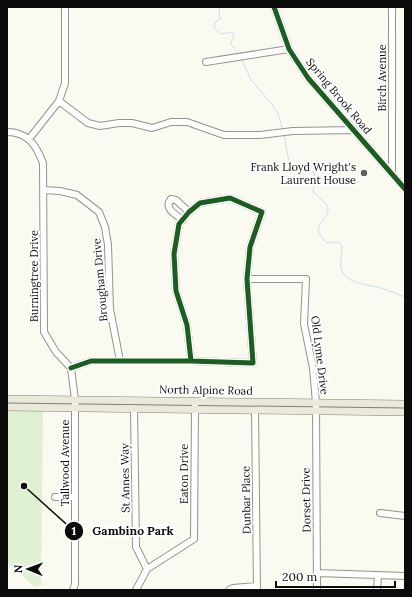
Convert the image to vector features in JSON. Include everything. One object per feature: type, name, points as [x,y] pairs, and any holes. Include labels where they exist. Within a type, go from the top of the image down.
[{"type":"main road","name":"North Alpine Road","points":[[7,399],[134,408],[195,405],[255,410],[405,412]]},
{"type":"main road","name":"North Alpine Road","points":[[7,406],[75,404],[405,404]]},
{"type":"street","points":[[7,132],[13,132],[29,139],[59,101],[65,83],[66,7]]},
{"type":"street","name":"Spring Brook Road","points":[[274,7],[289,49],[308,78],[405,189]]},
{"type":"street","name":"Birch Avenue","points":[[392,7],[392,173]]},
{"type":"street","points":[[206,62],[289,49]]},
{"type":"street","points":[[59,101],[88,123],[100,126],[119,123],[132,123],[152,128],[171,122],[187,122],[224,135],[260,135],[293,131],[354,130]]},
{"type":"street","name":"Burningtree Drive","points":[[29,139],[37,148],[43,163],[44,332],[56,352],[71,368]]},
{"type":"street","name":"Brougham Drive","points":[[44,190],[60,191],[77,196],[99,212],[105,227],[108,245],[110,308],[120,361]]},
{"type":"street","points":[[75,404],[71,368],[91,361],[191,361],[253,363],[247,279],[250,247],[262,212],[230,198],[200,203],[181,222],[174,254],[176,290],[187,326],[191,361]]},
{"type":"street","points":[[181,222],[170,210],[168,205],[169,201],[171,199],[176,200],[190,212]]},
{"type":"street","name":"Old Lyme Drive","points":[[247,279],[306,279],[304,324],[314,368],[315,410]]},
{"type":"street","name":"Tallwood Avenue","points":[[73,590],[75,584],[75,404]]},
{"type":"street","name":"Eaton Drive","points":[[136,590],[147,569],[194,539],[195,405]]},
{"type":"street","name":"St Annes Way","points":[[134,408],[136,547],[147,569]]},
{"type":"street","name":"Dunbar Place","points":[[255,410],[257,588]]},
{"type":"street","name":"Dorset Drive","points":[[315,410],[317,590]]},
{"type":"street","points":[[55,497],[74,497]]},
{"type":"street","points":[[380,513],[405,516]]},
{"type":"street","points":[[316,573],[405,576]]},
{"type":"street","points":[[377,590],[378,576]]},
{"type":"street","points":[[229,590],[233,588],[257,588]]},
{"type":"green space","points":[[7,411],[43,411],[41,586],[35,587],[7,562]]},
{"type":"waterway","points":[[219,7],[220,19],[215,23],[214,28],[221,34],[232,32],[234,34],[231,44],[238,54]]},
{"type":"waterway","points":[[242,60],[251,80],[271,103],[278,114],[283,130]]},
{"type":"waterway","points":[[284,135],[289,162],[297,170],[311,169],[315,177],[313,192],[328,206],[328,212],[320,224],[319,232],[321,237],[327,243],[338,242],[342,246],[341,268],[344,274],[353,281],[379,287],[405,297]]},
{"type":"cycle path","points":[[274,7],[289,49],[308,78],[405,189]]},
{"type":"cycle path","points":[[71,368],[91,361],[191,361],[253,363],[247,279],[250,247],[262,212],[230,198],[200,203],[189,212],[179,224],[174,254],[176,291],[187,325],[191,361]]},
{"type":"place","name":"Frank Lloyd Wright's Laurent House","points":[[364,173]]},
{"type":"place","name":"Gambino Park","points":[[24,486]]}]
